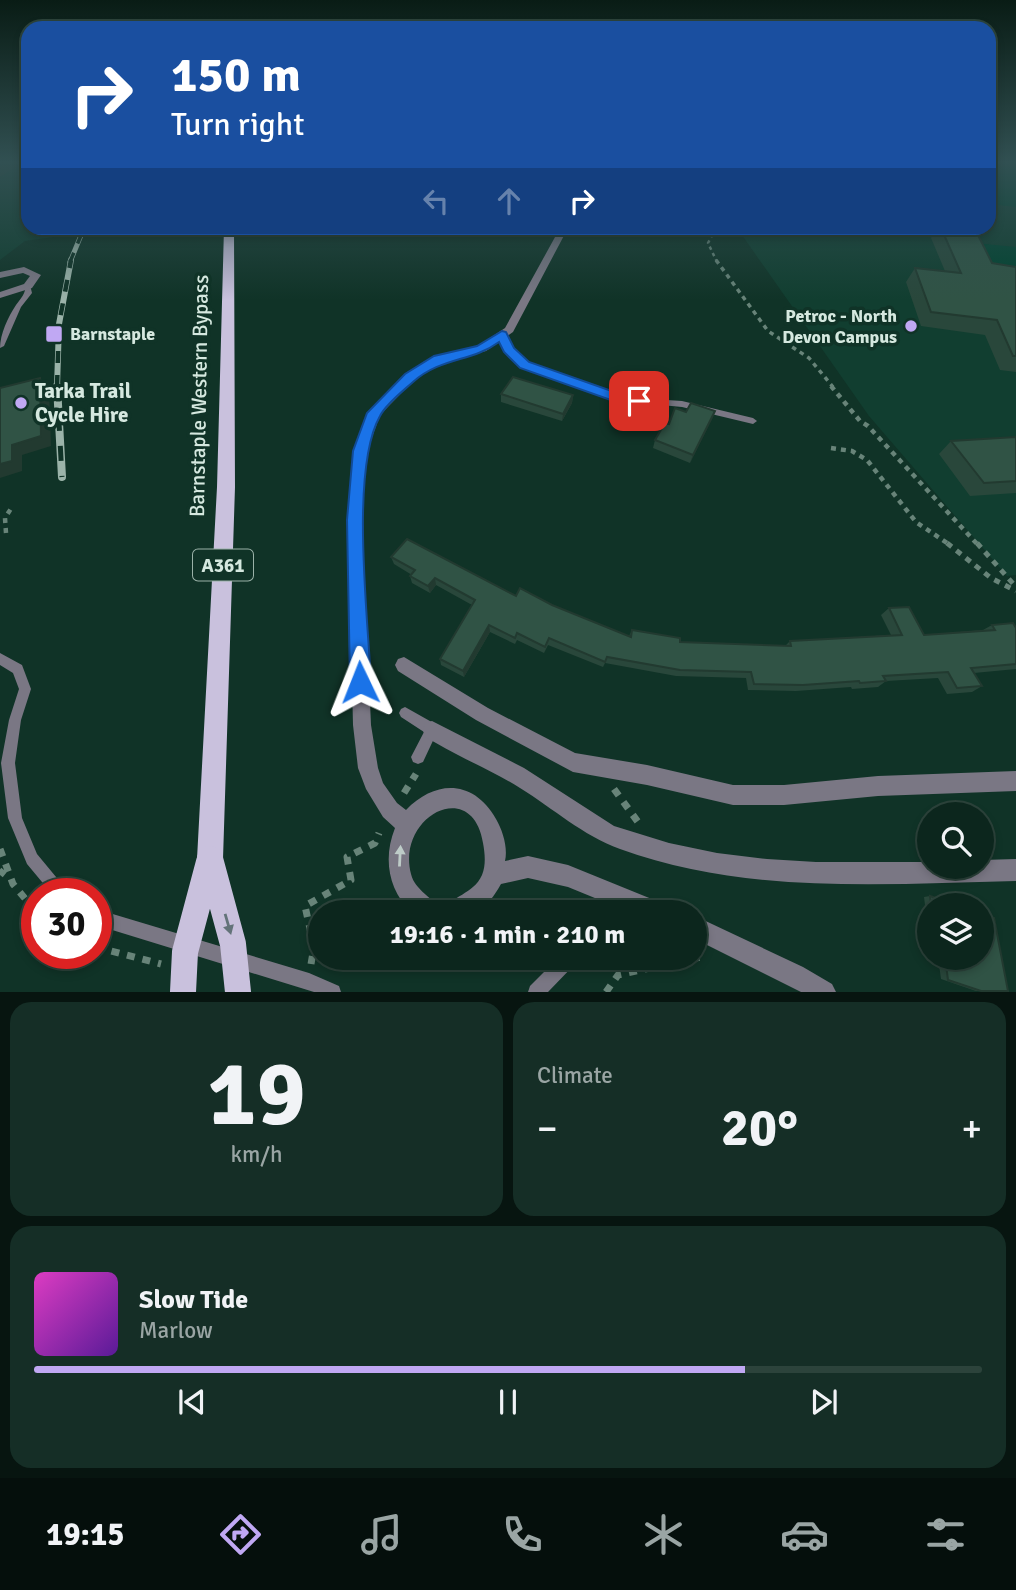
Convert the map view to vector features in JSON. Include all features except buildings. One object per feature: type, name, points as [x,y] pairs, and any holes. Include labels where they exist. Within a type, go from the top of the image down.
[{"type":"main road","name":"Barnstaple Western Bypass","points":[[183,992],[185,952],[210,859],[226,487],[229,235]]},
{"type":"main road","name":"Barnstaple Western Bypass","points":[[210,859],[233,944],[237,992]]},
{"type":"street","points":[[406,824],[390,810],[376,789],[368,768],[362,725],[355,520],[360,451],[374,413],[410,377],[438,359],[482,349],[509,330],[560,235]]},
{"type":"street","points":[[0,275],[17,271],[30,271],[36,275],[28,286],[1,296]]},
{"type":"street","points":[[404,665],[482,714],[573,762],[733,795],[785,795],[877,786],[1016,781]]},
{"type":"street","points":[[432,730],[519,776],[581,821],[618,838],[659,852],[774,871],[867,873],[1016,870]]},
{"type":"street","points":[[415,900],[407,893],[400,878],[398,858],[406,824],[428,804],[443,799],[459,799],[472,803],[485,815],[492,827],[497,854],[493,875],[486,890],[477,900]]},
{"type":"street","points":[[493,875],[528,867],[568,876],[627,900]]},
{"type":"street","points":[[707,934],[824,992]]},
{"type":"lane","points":[[0,346],[18,307],[29,293],[28,286]]},
{"type":"lane","points":[[502,334],[508,349],[524,365],[622,399],[682,404],[753,421]]},
{"type":"lane","points":[[622,399],[638,414]]},
{"type":"lane","points":[[0,659],[19,669],[24,689],[15,720],[8,763],[15,818],[32,859],[48,878]]},
{"type":"lane","points":[[405,713],[432,730],[418,757]]},
{"type":"lane","points":[[112,922],[309,981],[333,992]]},
{"type":"lane","points":[[536,992],[557,970]]},
{"type":"path","points":[[712,235],[708,243],[714,258],[768,331],[809,358],[860,421],[869,426],[932,493],[1016,589]]},
{"type":"path","points":[[831,448],[852,450],[867,460],[916,522],[953,547],[991,578],[1016,589]]},
{"type":"path","points":[[6,533],[5,517],[12,507]]},
{"type":"path","points":[[597,766],[659,852]]},
{"type":"path","points":[[309,981],[314,947],[305,906],[351,880],[347,857],[375,843],[390,810]]},
{"type":"path","points":[[0,849],[2,873],[21,897]]},
{"type":"path","points":[[606,992],[618,975],[740,948]]},
{"type":"shaded area","points":[[0,208],[21,208],[21,235],[68,235],[25,241],[0,260]]},
{"type":"shaded area","name":"Petroc - North Devon Campus","points":[[996,208],[1016,208],[1016,575],[1007,576],[869,416],[742,235],[996,235]]},
{"type":"shaded area","points":[[975,243],[1016,247],[1016,275],[990,272]]},
{"type":"railway","points":[[70,262],[81,235]]},
{"type":"railway","points":[[57,386],[59,324],[71,260]]},
{"type":"railway","points":[[57,386],[62,477]]},
{"type":"place","name":"Petroc - North Devon Campus","points":[[911,326]]},
{"type":"place","name":"Barnstaple","points":[[54,334]]},
{"type":"place","name":"Tarka Trail Cycle Hire","points":[[21,403]]},
{"type":"route","points":[[360,682],[355,520],[360,451],[374,413],[410,377],[438,359],[482,349],[502,334],[508,349],[524,365],[622,399],[639,401]]}]
